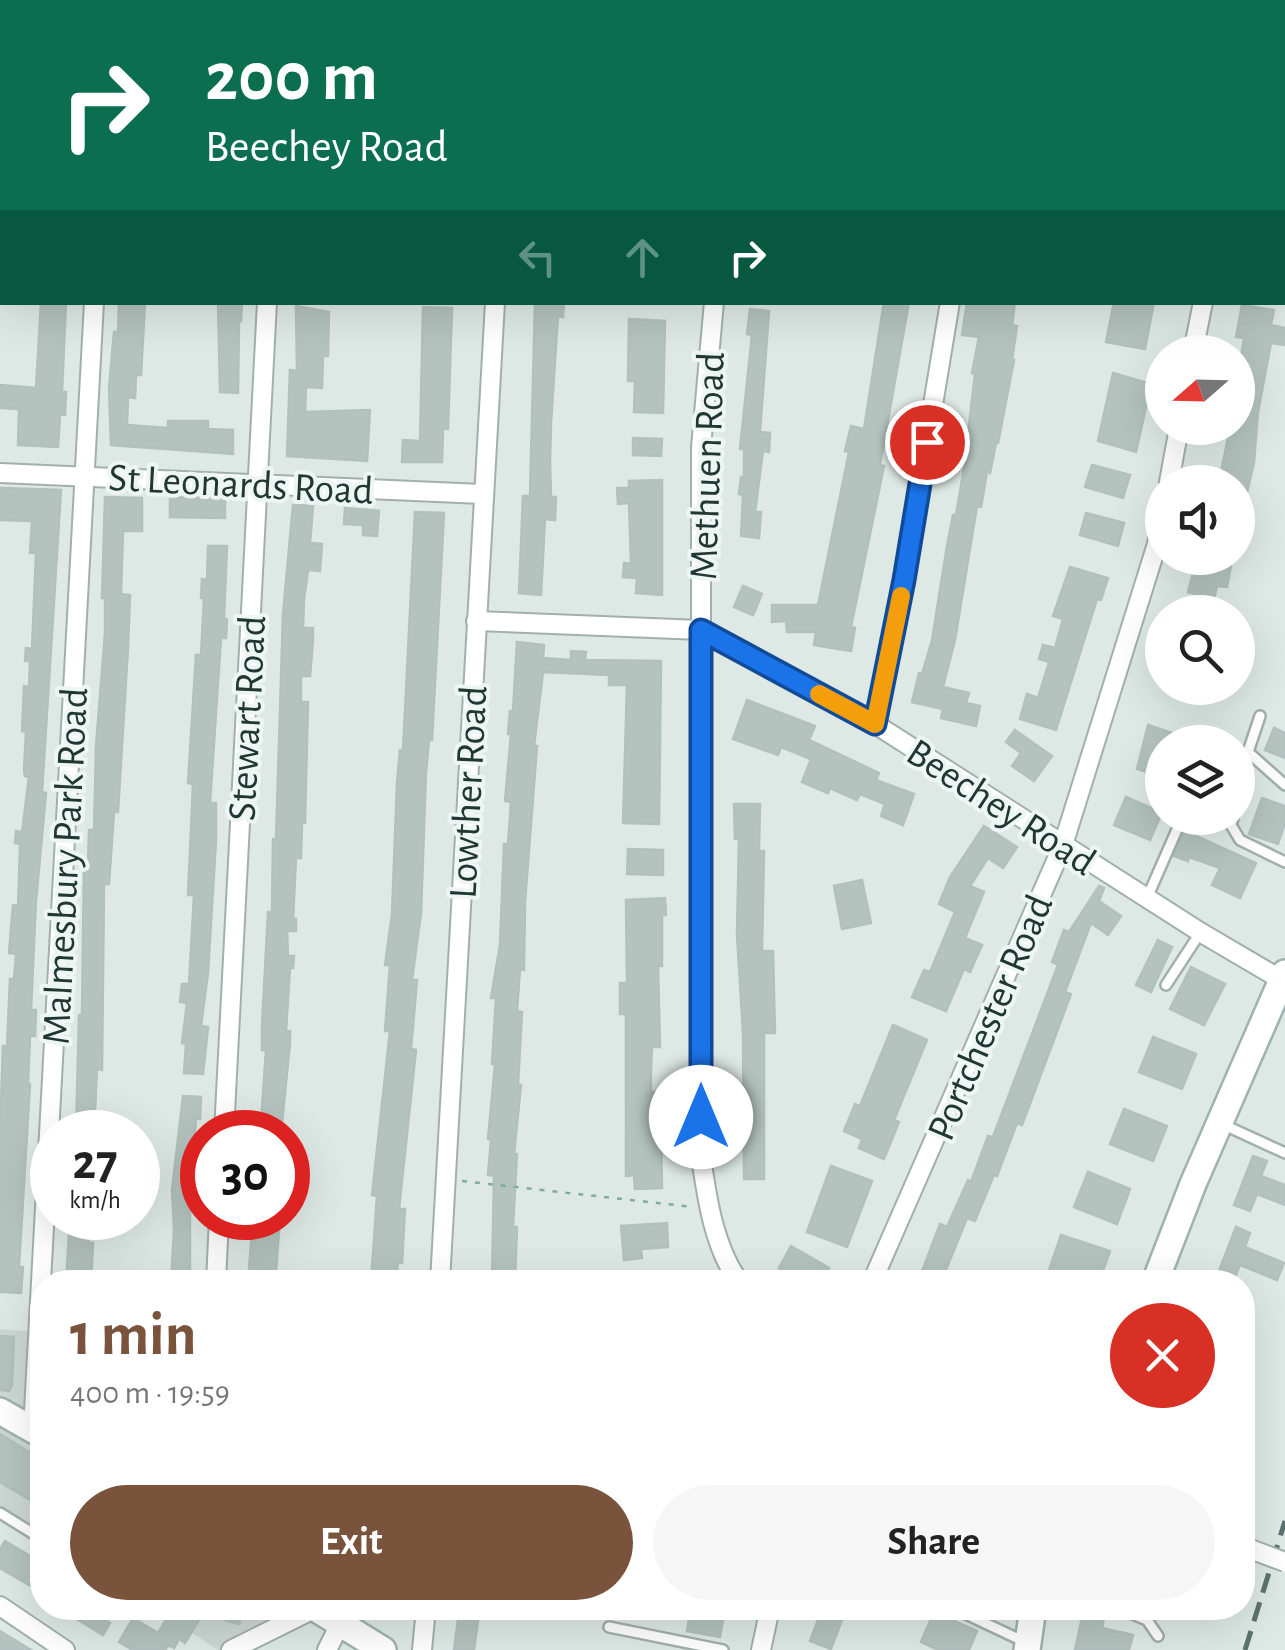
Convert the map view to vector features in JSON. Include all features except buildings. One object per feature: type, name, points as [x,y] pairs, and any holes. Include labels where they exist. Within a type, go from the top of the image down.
[{"type":"street","name":"Malmesbury Park Road","points":[[46,1270],[94,305]]},
{"type":"street","name":"Stewart Road","points":[[225,1110],[267,305]]},
{"type":"street","name":"Lowther Road","points":[[441,1270],[495,305]]},
{"type":"street","name":"Methuen Road","points":[[714,305],[701,447],[701,1156],[708,1203],[733,1270]]},
{"type":"street","points":[[875,724],[904,580],[950,305]]},
{"type":"street","points":[[1196,335],[1202,305]]},
{"type":"street","name":"St Leonards Road","points":[[0,473],[482,494]]},
{"type":"street","name":"Portchester Road","points":[[877,1270],[1063,845],[1147,575]]},
{"type":"street","name":"Beechey Road","points":[[476,621],[701,630],[875,724],[1200,932],[1284,979]]},
{"type":"street","points":[[1160,1270],[1284,979]]},
{"type":"street","points":[[217,1270],[219,1240]]},
{"type":"street","points":[[0,1411],[30,1428]]},
{"type":"street","points":[[1255,1551],[1285,1562]]},
{"type":"street","points":[[0,1606],[66,1650]]},
{"type":"street","points":[[231,1650],[292,1620]]},
{"type":"street","points":[[334,1620],[383,1650]]},
{"type":"street","points":[[422,1650],[425,1620]]},
{"type":"street","points":[[761,1650],[767,1620]]},
{"type":"street","points":[[1028,1647],[1031,1620]]},
{"type":"street","points":[[327,1650],[340,1624]]},
{"type":"lane","points":[[1260,716],[1248,752],[1285,784]]},
{"type":"lane","points":[[1147,898],[1175,835]]},
{"type":"lane","points":[[1237,835],[1285,862]]},
{"type":"lane","points":[[1166,985],[1200,932]]},
{"type":"lane","points":[[1220,1122],[1285,1152]]},
{"type":"lane","points":[[0,1513],[30,1532]]},
{"type":"lane","points":[[976,1620],[1028,1647]]},
{"type":"lane","points":[[1146,1620],[1158,1636]]},
{"type":"lane","points":[[609,1627],[722,1650]]},
{"type":"path","points":[[446,1180],[690,1207],[708,1203]]},
{"type":"shaded area","points":[[0,1329],[30,1331],[30,1532],[0,1513]]},
{"type":"shaded area","points":[[173,1620],[292,1620],[231,1650],[218,1650]]},
{"type":"railway","points":[[1255,1618],[1285,1521]]},
{"type":"railway","points":[[1245,1650],[1254,1620]]},
{"type":"slow traffic","points":[[819,694],[875,724],[901,596]]},
{"type":"route","points":[[701,1117],[701,630],[875,724],[927,442]]}]
